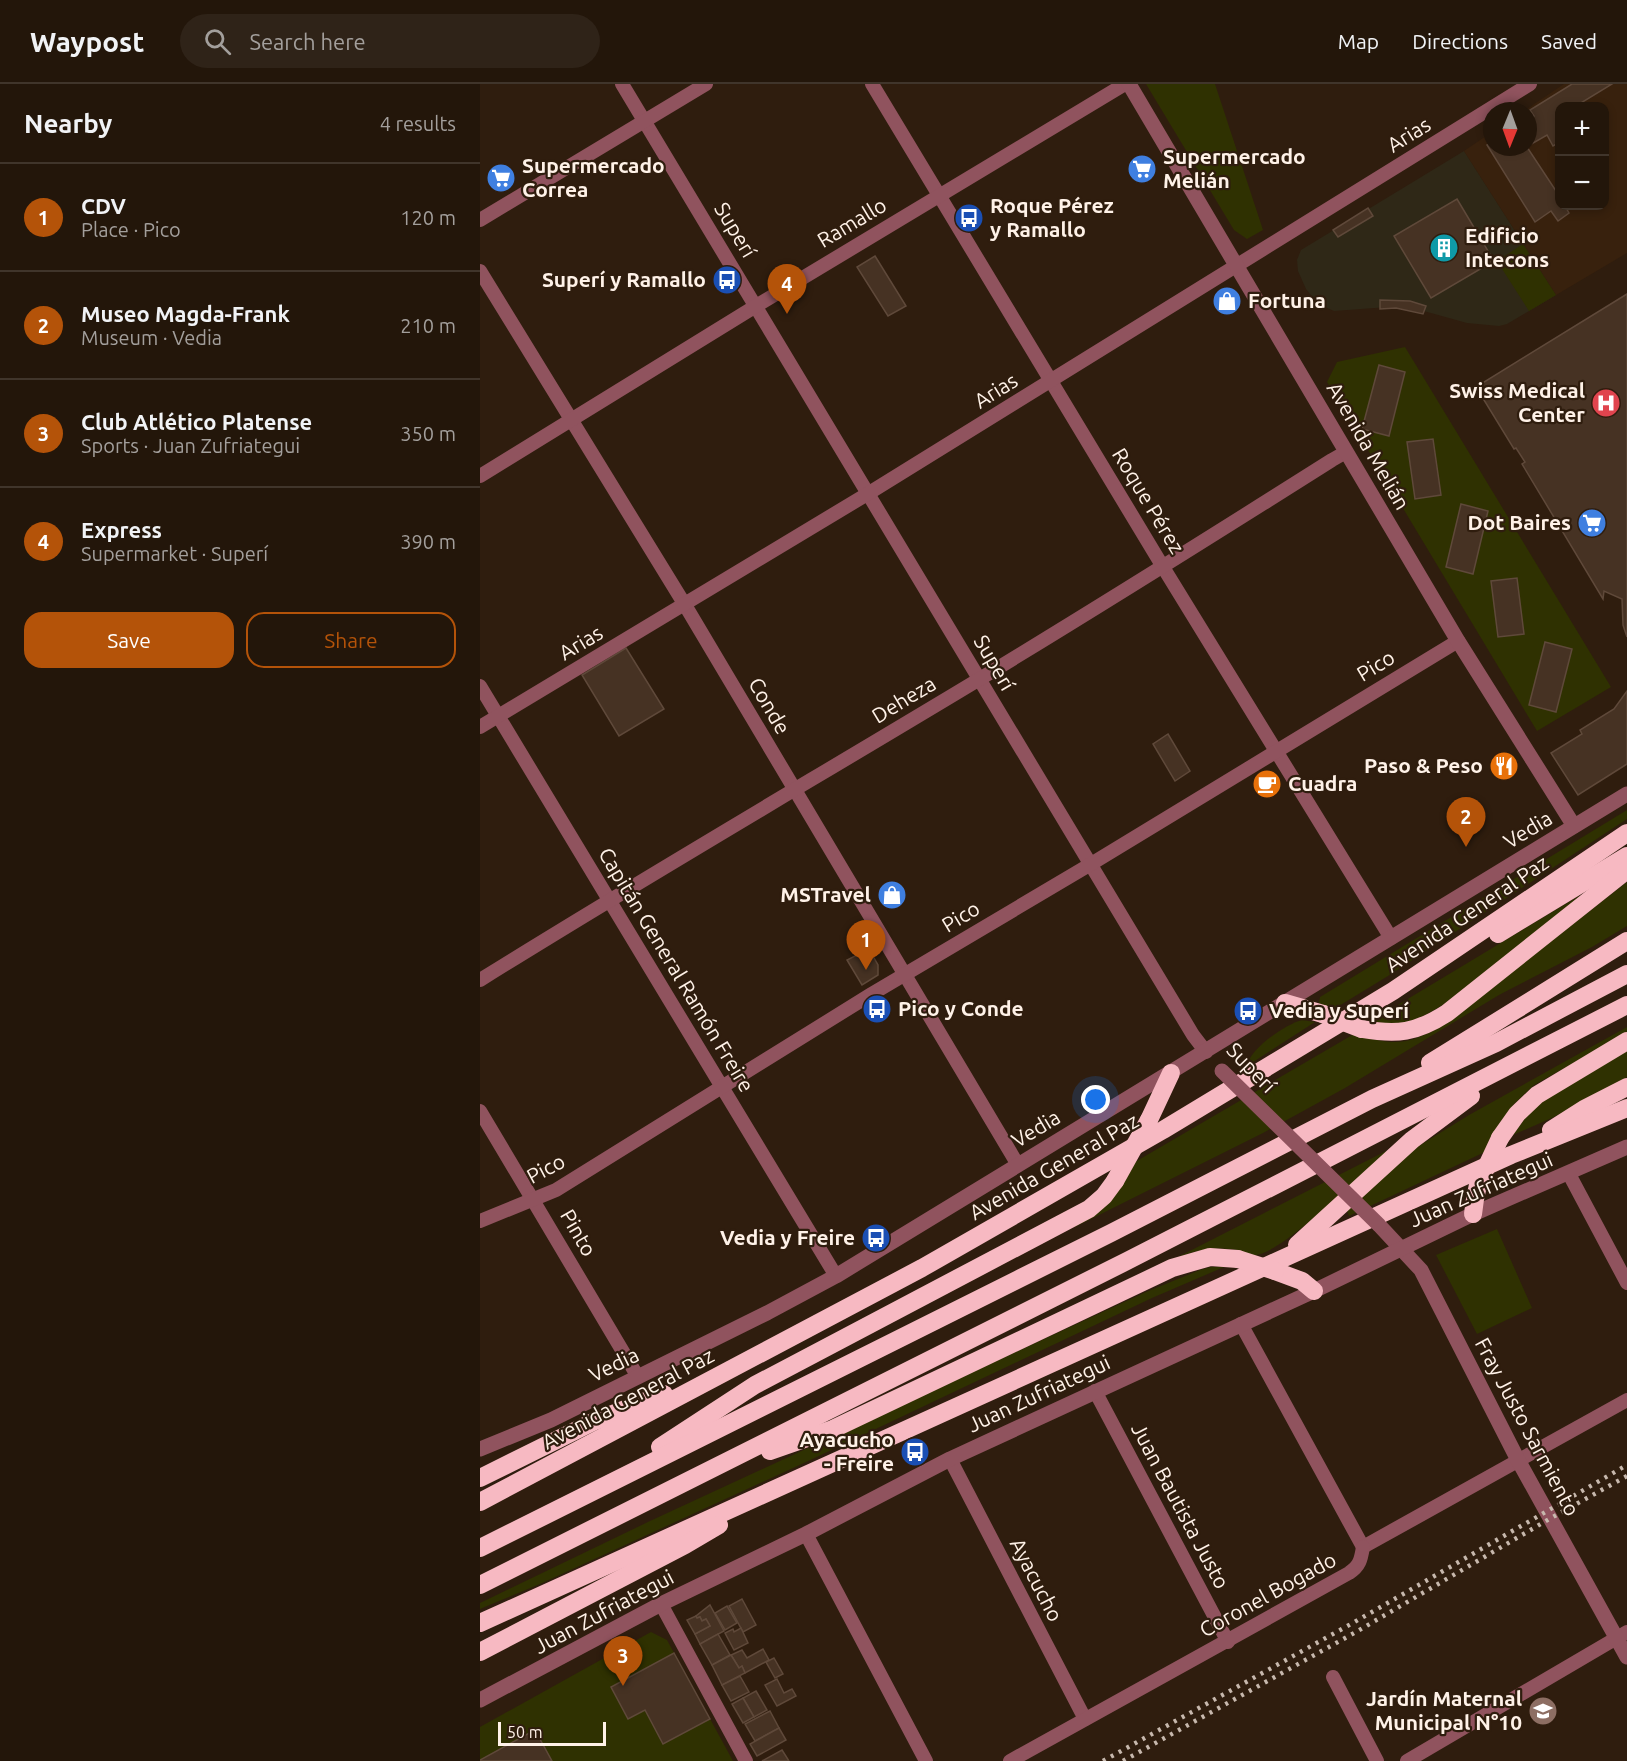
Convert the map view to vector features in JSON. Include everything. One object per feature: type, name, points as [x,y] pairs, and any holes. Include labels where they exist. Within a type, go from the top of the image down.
[{"type":"highway","name":"Avenida General Paz","points":[[480,1502],[922,1268],[1163,1131],[1394,991],[1625,834]]},
{"type":"highway","points":[[1394,991],[1432,973],[1627,856]]},
{"type":"highway","points":[[1285,1002],[1362,1029],[1386,1033],[1408,1032],[1428,1025],[1447,1013],[1627,870]]},
{"type":"highway","points":[[1372,1098],[1627,941]]},
{"type":"highway","points":[[480,1548],[1111,1233],[1372,1098],[1496,1043],[1627,974]]},
{"type":"highway","points":[[480,1585],[1127,1262],[1627,1005]]},
{"type":"highway","points":[[1473,1214],[1478,1185],[1500,1138],[1517,1114],[1537,1095],[1627,1041]]},
{"type":"highway","points":[[1273,1267],[1412,1140],[1512,1065]]},
{"type":"highway","points":[[591,1492],[755,1385],[1089,1209],[1104,1196],[1115,1181],[1149,1120],[1171,1073]]},
{"type":"highway","points":[[1511,1155],[1584,1109],[1627,1087]]},
{"type":"highway","points":[[480,1623],[1273,1267],[1511,1155],[1627,1108]]},
{"type":"highway","points":[[705,1472],[833,1429],[1173,1268],[1210,1257],[1238,1259],[1273,1267],[1302,1281],[1314,1291]]},
{"type":"highway","points":[[480,1478],[595,1421],[741,1365]]},
{"type":"highway","points":[[480,1652],[685,1545],[793,1481]]},
{"type":"street","name":"Superí","points":[[622,84],[1193,1035],[1222,1071],[1379,1225]]},
{"type":"street","points":[[480,220],[706,84]]},
{"type":"street","name":"Roque Pérez","points":[[872,84],[1163,567],[1391,938]]},
{"type":"street","name":"Ramallo","points":[[480,476],[756,306],[1127,84]]},
{"type":"street","name":"Avenida Melián","points":[[1127,84],[1458,640],[1574,826]]},
{"type":"street","name":"Arias","points":[[480,727],[1052,381],[1530,84]]},
{"type":"street","name":"Conde","points":[[480,272],[685,604],[1018,1165]]},
{"type":"street","name":"Deheza","points":[[480,980],[609,900],[979,680],[1346,452]]},
{"type":"street","name":"Pico","points":[[480,1221],[556,1190],[723,1086],[1458,640]]},
{"type":"street","name":"Capitán General Ramón Freire","points":[[480,686],[836,1276]]},
{"type":"street","name":"Vedia","points":[[480,1449],[551,1420],[836,1276],[1627,794]]},
{"type":"street","name":"Pinto","points":[[480,1111],[638,1377]]},
{"type":"street","name":"Juan Zufriategui","points":[[480,1700],[661,1604],[806,1534],[950,1459],[1314,1291],[1473,1214],[1627,1147]]},
{"type":"street","points":[[1569,1174],[1627,1283]]},
{"type":"street","name":"Fray Justo Sarmiento","points":[[1379,1225],[1421,1270],[1518,1460],[1622,1635],[1627,1657]]},
{"type":"street","points":[[1241,1324],[1363,1547]]},
{"type":"street","name":"Juan Bautista Justo","points":[[1095,1391],[1228,1642]]},
{"type":"street","name":"Coronel Bogado","points":[[1010,1761],[1356,1569],[1361,1560],[1363,1547],[1627,1400]]},
{"type":"street","name":"Ayacucho","points":[[950,1459],[1085,1719]]},
{"type":"street","points":[[806,1534],[926,1761]]},
{"type":"street","points":[[661,1604],[746,1761]]},
{"type":"street","points":[[1407,1761],[1622,1635]]},
{"type":"street","points":[[1333,1677],[1377,1761]]},
{"type":"shaded area","points":[[1146,84],[1215,84],[1263,230],[1247,239],[1234,230]]},
{"type":"shaded area","points":[[1564,84],[1627,84],[1627,253],[1556,295],[1464,151],[1483,138],[1483,156],[1537,156],[1537,102]]},
{"type":"shaded area","points":[[1464,151],[1556,295],[1507,324],[1499,326],[1467,323],[1413,308],[1388,307],[1334,311],[1314,299],[1306,289],[1298,271],[1297,260],[1301,250]]},
{"type":"shaded area","points":[[1523,244],[1556,295],[1529,311],[1497,261]]},
{"type":"shaded area","points":[[1405,347],[1611,687],[1537,731],[1327,382],[1337,362]]},
{"type":"shaded area","points":[[1627,810],[1627,819],[1388,976],[1334,1009],[1320,1005],[1320,997]]},
{"type":"shaded area","points":[[1627,882],[1627,926],[1592,947],[1499,995],[1345,1088],[1263,1133],[1074,1226],[1097,1213],[1111,1200],[1135,1162],[1354,1034],[1380,1041],[1401,1042],[1421,1037],[1445,1024]]},
{"type":"shaded area","points":[[1579,896],[1580,898],[1435,1010],[1401,1023],[1371,1021]]},
{"type":"shaded area","points":[[1302,1020],[1315,1022],[1247,1066],[1254,1052],[1269,1038],[1287,1026]]},
{"type":"shaded area","points":[[1627,1027],[1627,1033],[1534,1085],[1513,1105],[1487,1151],[1349,1216],[1347,1211],[1414,1149],[1469,1115]]},
{"type":"shaded area","points":[[1627,1049],[1627,1077],[1554,1117],[1513,1135],[1528,1114],[1543,1101]]},
{"type":"shaded area","points":[[1386,1151],[1343,1193],[1302,1228],[1266,1252],[1254,1255],[1237,1250],[1212,1249],[1189,1253],[1174,1259]]},
{"type":"shaded area","points":[[1497,1229],[1532,1308],[1477,1334],[1436,1255]]},
{"type":"shaded area","points":[[1211,1267],[1224,1267],[1152,1298],[804,1463],[540,1584],[480,1609],[480,1603],[650,1521],[1146,1292]]},
{"type":"shaded area","points":[[651,1632],[667,1640],[733,1761],[480,1761],[480,1727]]},
{"type":"building","points":[[1572,84],[1612,84],[1583,102],[1555,102],[1555,145],[1553,146],[1547,135],[1537,141],[1537,106]]},
{"type":"building","points":[[1494,156],[1533,156],[1555,189],[1555,210],[1567,210],[1569,213],[1558,221],[1551,211],[1535,222]]},
{"type":"building","name":"Edificio Intecons","points":[[1457,199],[1494,261],[1431,298],[1394,236]]},
{"type":"building","points":[[1368,208],[1373,216],[1338,237],[1333,230]]},
{"type":"building","points":[[875,256],[906,306],[888,316],[857,267]]},
{"type":"building","name":"Dot Baires","points":[[1627,294],[1627,637],[1623,625],[1622,599],[1604,591],[1603,599],[1522,464],[1525,462],[1516,448],[1514,449],[1476,387]]},
{"type":"building","points":[[1380,300],[1410,301],[1426,306],[1423,314],[1396,308],[1380,309]]},
{"type":"building","points":[[1379,365],[1405,372],[1389,436],[1362,429]]},
{"type":"building","points":[[1433,439],[1441,495],[1415,499],[1407,442]]},
{"type":"building","points":[[1461,504],[1488,511],[1473,574],[1446,567]]},
{"type":"building","points":[[1517,578],[1524,634],[1498,637],[1491,581]]},
{"type":"building","points":[[1545,642],[1572,649],[1556,712],[1529,705]]},
{"type":"building","points":[[626,648],[664,709],[619,736],[582,675]]},
{"type":"building","points":[[1627,691],[1627,764],[1578,795],[1551,753],[1582,734],[1580,730],[1614,709]]},
{"type":"building","points":[[1168,734],[1190,771],[1175,781],[1153,744]]},
{"type":"building","points":[[869,949],[878,965],[878,975],[862,985],[847,960]]},
{"type":"building","points":[[742,1599],[756,1625],[743,1632],[729,1606]]},
{"type":"building","points":[[710,1605],[724,1631],[700,1644],[695,1634],[710,1626],[706,1619],[702,1621],[696,1616]]},
{"type":"building","points":[[727,1606],[737,1623],[725,1630],[715,1613]]},
{"type":"building","points":[[696,1616],[702,1621],[706,1619],[710,1626],[695,1634],[687,1620]]},
{"type":"building","points":[[741,1628],[748,1643],[734,1650],[725,1633]]},
{"type":"building","points":[[718,1634],[730,1655],[712,1665],[700,1644]]},
{"type":"building","points":[[763,1649],[769,1660],[745,1673],[742,1666],[739,1668],[731,1655],[742,1650],[747,1658]]},
{"type":"building","points":[[674,1653],[710,1719],[663,1744],[645,1710],[628,1719],[611,1687]]},
{"type":"building","points":[[731,1655],[739,1668],[742,1666],[745,1673],[722,1685],[712,1665]]},
{"type":"building","points":[[774,1658],[783,1674],[775,1678],[766,1662]]},
{"type":"building","points":[[740,1676],[749,1692],[731,1701],[722,1685]]},
{"type":"building","points":[[777,1679],[784,1693],[792,1689],[796,1696],[777,1706],[765,1685]]},
{"type":"building","points":[[756,1691],[767,1710],[754,1717],[743,1698]]},
{"type":"building","points":[[743,1698],[754,1717],[743,1723],[732,1704]]},
{"type":"building","points":[[770,1711],[779,1728],[755,1741],[745,1724]]},
{"type":"building","points":[[779,1728],[786,1740],[757,1756],[750,1744]]},
{"type":"building","points":[[535,1730],[552,1761],[480,1761],[480,1760]]},
{"type":"building","points":[[782,1750],[789,1761],[762,1761]]},
{"type":"railway","points":[[1103,1761],[1351,1624],[1627,1465]]},
{"type":"railway","points":[[1123,1761],[1356,1632],[1627,1476]]},
{"type":"place","name":"Supermercado Melián","points":[[1142,169]]},
{"type":"place","name":"Supermercado Correa","points":[[501,178]]},
{"type":"place","name":"Roque Pérez y Ramallo","points":[[969,218]]},
{"type":"place","name":"Edificio Intecons","points":[[1444,248]]},
{"type":"place","name":"Superí y Ramallo","points":[[727,280]]},
{"type":"place","name":"Fortuna","points":[[1227,301]]},
{"type":"place","name":"Express","points":[[787,314]]},
{"type":"place","name":"Swiss Medical Center","points":[[1606,403]]},
{"type":"place","name":"Dot Baires","points":[[1592,523]]},
{"type":"place","name":"Paso & Peso","points":[[1504,766]]},
{"type":"place","name":"Cuadra","points":[[1267,784]]},
{"type":"place","name":"Museo Magda-Frank","points":[[1466,847]]},
{"type":"place","name":"MSTravel","points":[[892,895]]},
{"type":"place","name":"CDV","points":[[866,970]]},
{"type":"place","name":"Pico y Conde","points":[[877,1009]]},
{"type":"place","name":"Vedia y Superí","points":[[1248,1011]]},
{"type":"place","name":"Vedia y Freire","points":[[876,1238]]},
{"type":"place","name":"Ayacucho - Freire","points":[[915,1452]]},
{"type":"place","name":"Club Atlético Platense","points":[[623,1686]]},
{"type":"place","name":"Jardín Maternal Municipal N°10","points":[[1543,1711]]}]
